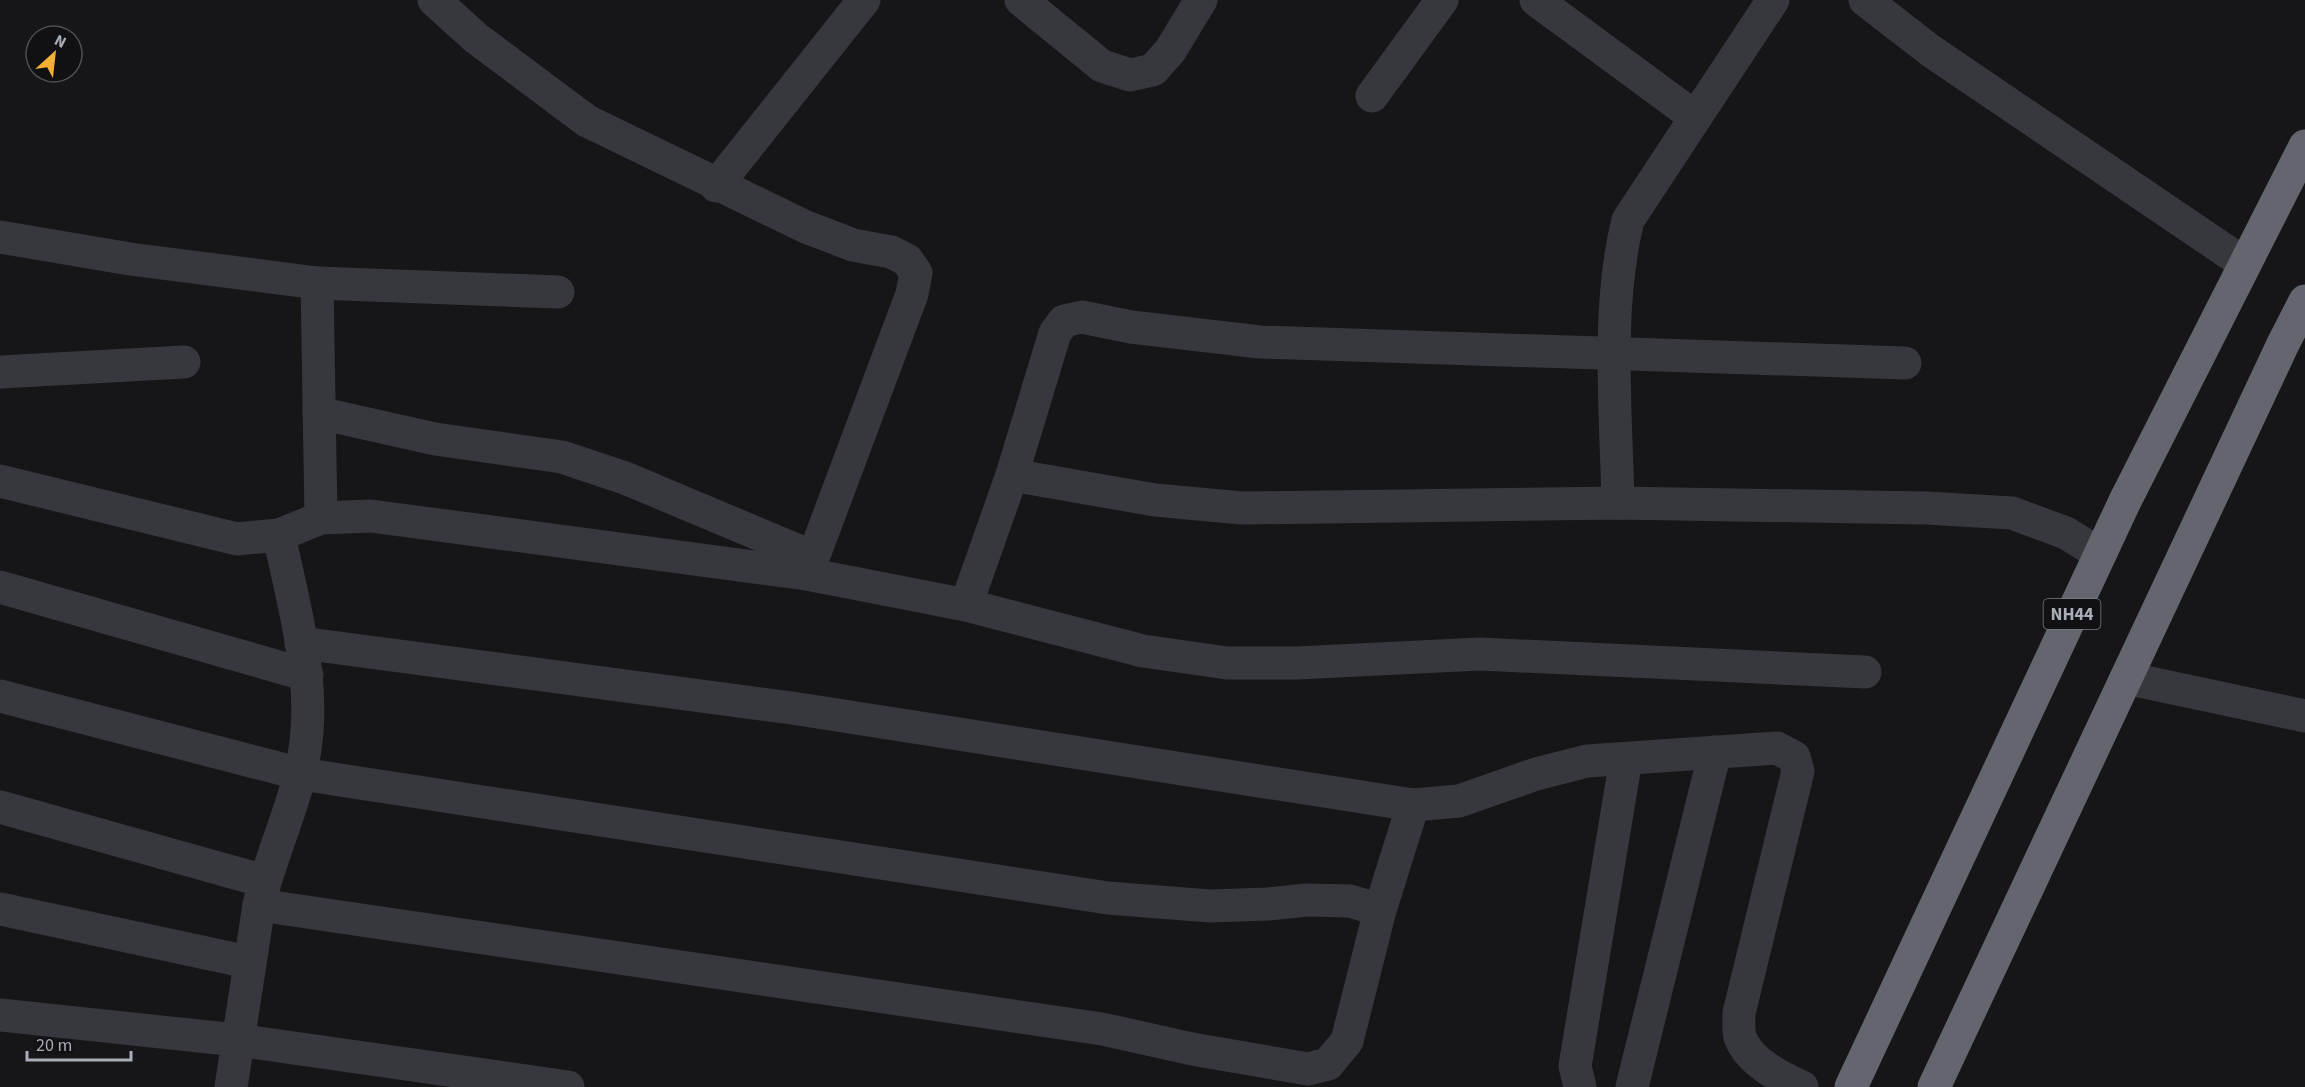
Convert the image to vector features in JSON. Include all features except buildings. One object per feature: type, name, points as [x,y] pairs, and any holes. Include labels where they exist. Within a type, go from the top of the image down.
[{"type":"highway","name":"NH44","points":[[1851,1087],[2130,490],[2305,146]]},
{"type":"highway","points":[[1934,1087],[2305,301]]},
{"type":"street","points":[[434,0],[476,38],[587,121],[716,186],[806,227],[853,245],[891,252],[907,260],[914,284],[810,565]]},
{"type":"street","points":[[716,186],[864,0]]},
{"type":"street","points":[[1021,0],[1102,66],[1130,75],[1153,70],[1170,51],[1201,0]]},
{"type":"street","points":[[1372,96],[1442,0]]},
{"type":"street","points":[[1536,0],[1695,117]]},
{"type":"street","points":[[1618,503],[1614,354],[1620,253],[1628,220],[1773,0]]},
{"type":"street","points":[[1865,0],[1931,51],[2245,264]]},
{"type":"street","points":[[0,237],[130,259],[317,284],[558,292]]},
{"type":"street","points":[[317,284],[321,518]]},
{"type":"street","points":[[966,606],[1012,475],[1055,333],[1064,321],[1082,317],[1131,327],[1260,342],[1905,363]]},
{"type":"street","points":[[0,372],[184,362]]},
{"type":"street","points":[[319,413],[435,439],[562,457],[625,478],[810,565]]},
{"type":"street","points":[[1012,475],[1155,500],[1242,508],[1618,503],[1926,508],[2012,513],[2066,533],[2100,554]]},
{"type":"street","points":[[0,481],[237,539],[279,535],[321,518],[370,516],[810,565],[1143,651],[1227,663],[1297,663],[1480,654],[1865,672]]},
{"type":"street","points":[[231,1087],[248,962],[261,893],[300,774],[309,719],[307,675],[279,535]]},
{"type":"street","points":[[0,587],[307,675]]},
{"type":"street","points":[[301,643],[792,708],[1413,805],[1459,801],[1536,774],[1587,761],[1777,748],[1794,757],[1798,771],[1739,1013],[1740,1036],[1765,1067],[1799,1086]]},
{"type":"street","points":[[2126,678],[2305,716]]},
{"type":"street","points":[[0,696],[300,774],[1108,898],[1210,906],[1307,900],[1350,901],[1380,910]]},
{"type":"street","points":[[1632,1087],[1715,752]]},
{"type":"street","points":[[1580,1087],[1575,1066],[1626,759]]},
{"type":"street","points":[[0,807],[261,893],[1090,1027],[1192,1049],[1308,1069],[1328,1064],[1347,1041],[1380,910],[1413,805]]},
{"type":"street","points":[[0,909],[248,962]]},
{"type":"street","points":[[0,1015],[237,1040],[568,1087]]}]
